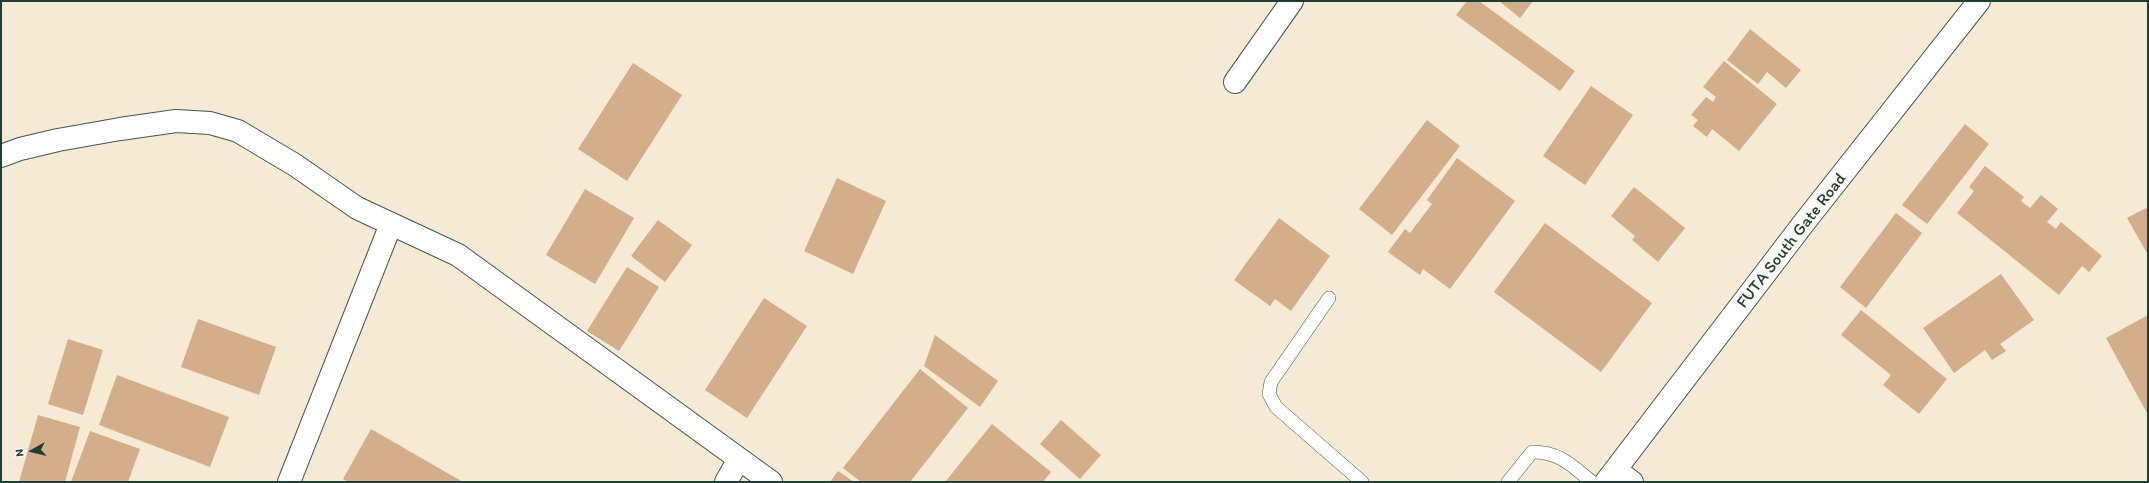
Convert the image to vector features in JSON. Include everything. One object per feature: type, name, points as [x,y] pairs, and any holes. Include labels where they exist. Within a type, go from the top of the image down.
[{"type":"street","points":[[1235,82],[1292,1]]},
{"type":"street","name":"FUTA South Gate Road","points":[[1618,478],[1804,224],[1979,1]]},
{"type":"street","points":[[1,156],[20,149],[120,128],[176,121],[210,123],[238,131],[295,165],[357,208],[418,235],[458,255],[772,482]]},
{"type":"street","points":[[289,482],[391,224]]},
{"type":"street","points":[[726,482],[739,459]]},
{"type":"lane","points":[[1329,298],[1271,382],[1269,394],[1276,407],[1362,482]]},
{"type":"lane","points":[[1508,482],[1532,452],[1546,452],[1559,456],[1592,482]]},
{"type":"building","points":[[1467,1],[1479,1],[1575,71],[1560,91],[1456,15]]},
{"type":"building","points":[[1499,1],[1533,1],[1520,18]]},
{"type":"building","points":[[1750,29],[1801,70],[1786,88],[1767,72],[1758,84],[1727,60]]},
{"type":"building","points":[[1724,61],[1777,104],[1739,151],[1712,129],[1707,137],[1693,126],[1698,120],[1691,115],[1706,97],[1713,102],[1716,97],[1703,87]]},
{"type":"building","points":[[633,63],[682,95],[627,181],[578,149]]},
{"type":"building","points":[[1591,86],[1633,115],[1585,185],[1543,156]]},
{"type":"building","points":[[1427,120],[1460,146],[1392,235],[1359,209]]},
{"type":"building","points":[[1965,124],[1989,144],[1927,224],[1902,205]]},
{"type":"building","points":[[1457,158],[1515,201],[1450,289],[1423,269],[1420,275],[1388,252],[1405,229],[1410,233],[1432,204],[1427,200]]},
{"type":"building","points":[[1985,166],[2024,197],[2021,201],[2030,208],[2041,195],[2058,209],[2047,222],[2056,229],[2061,222],[2102,256],[2089,272],[2082,266],[2059,295],[1957,213],[1974,191],[1969,187]]},
{"type":"building","points":[[837,178],[886,201],[853,274],[804,251]]},
{"type":"building","points":[[1634,187],[1685,228],[1658,262],[1632,240],[1635,236],[1611,216]]},
{"type":"building","points":[[585,189],[634,218],[595,284],[546,255]]},
{"type":"building","points":[[2148,207],[2148,255],[2127,218]]},
{"type":"building","points":[[1896,213],[1922,233],[1866,308],[1840,287]]},
{"type":"building","points":[[1279,218],[1330,256],[1291,311],[1275,299],[1270,306],[1234,280]]},
{"type":"building","points":[[658,220],[692,245],[665,282],[631,256]]},
{"type":"building","points":[[1545,223],[1652,303],[1601,372],[1494,292]]},
{"type":"building","points":[[627,267],[659,287],[619,351],[587,331]]},
{"type":"building","points":[[2001,274],[2034,320],[2000,344],[2006,351],[1992,360],[1985,350],[1954,373],[1923,328]]},
{"type":"building","points":[[764,298],[807,326],[747,418],[705,390]]},
{"type":"building","points":[[1861,310],[1947,379],[1919,414],[1883,385],[1891,375],[1841,335]]},
{"type":"building","points":[[2148,315],[2148,415],[2106,338]]},
{"type":"building","points":[[198,319],[276,347],[259,395],[181,367]]},
{"type":"building","points":[[935,335],[998,381],[980,407],[924,366]]},
{"type":"building","points":[[68,339],[103,350],[83,415],[48,404]]},
{"type":"building","points":[[920,369],[968,408],[910,482],[861,482],[843,468]]},
{"type":"building","points":[[117,375],[229,417],[210,467],[99,425]]},
{"type":"building","points":[[38,415],[80,427],[65,482],[19,482]]},
{"type":"building","points":[[1061,420],[1101,455],[1080,479],[1040,444]]},
{"type":"building","points":[[992,424],[1051,472],[1043,482],[945,482]]},
{"type":"building","points":[[371,429],[463,482],[348,482],[343,479]]},
{"type":"building","points":[[90,431],[140,449],[128,482],[71,482]]},
{"type":"building","points":[[838,471],[854,482],[830,482]]}]
